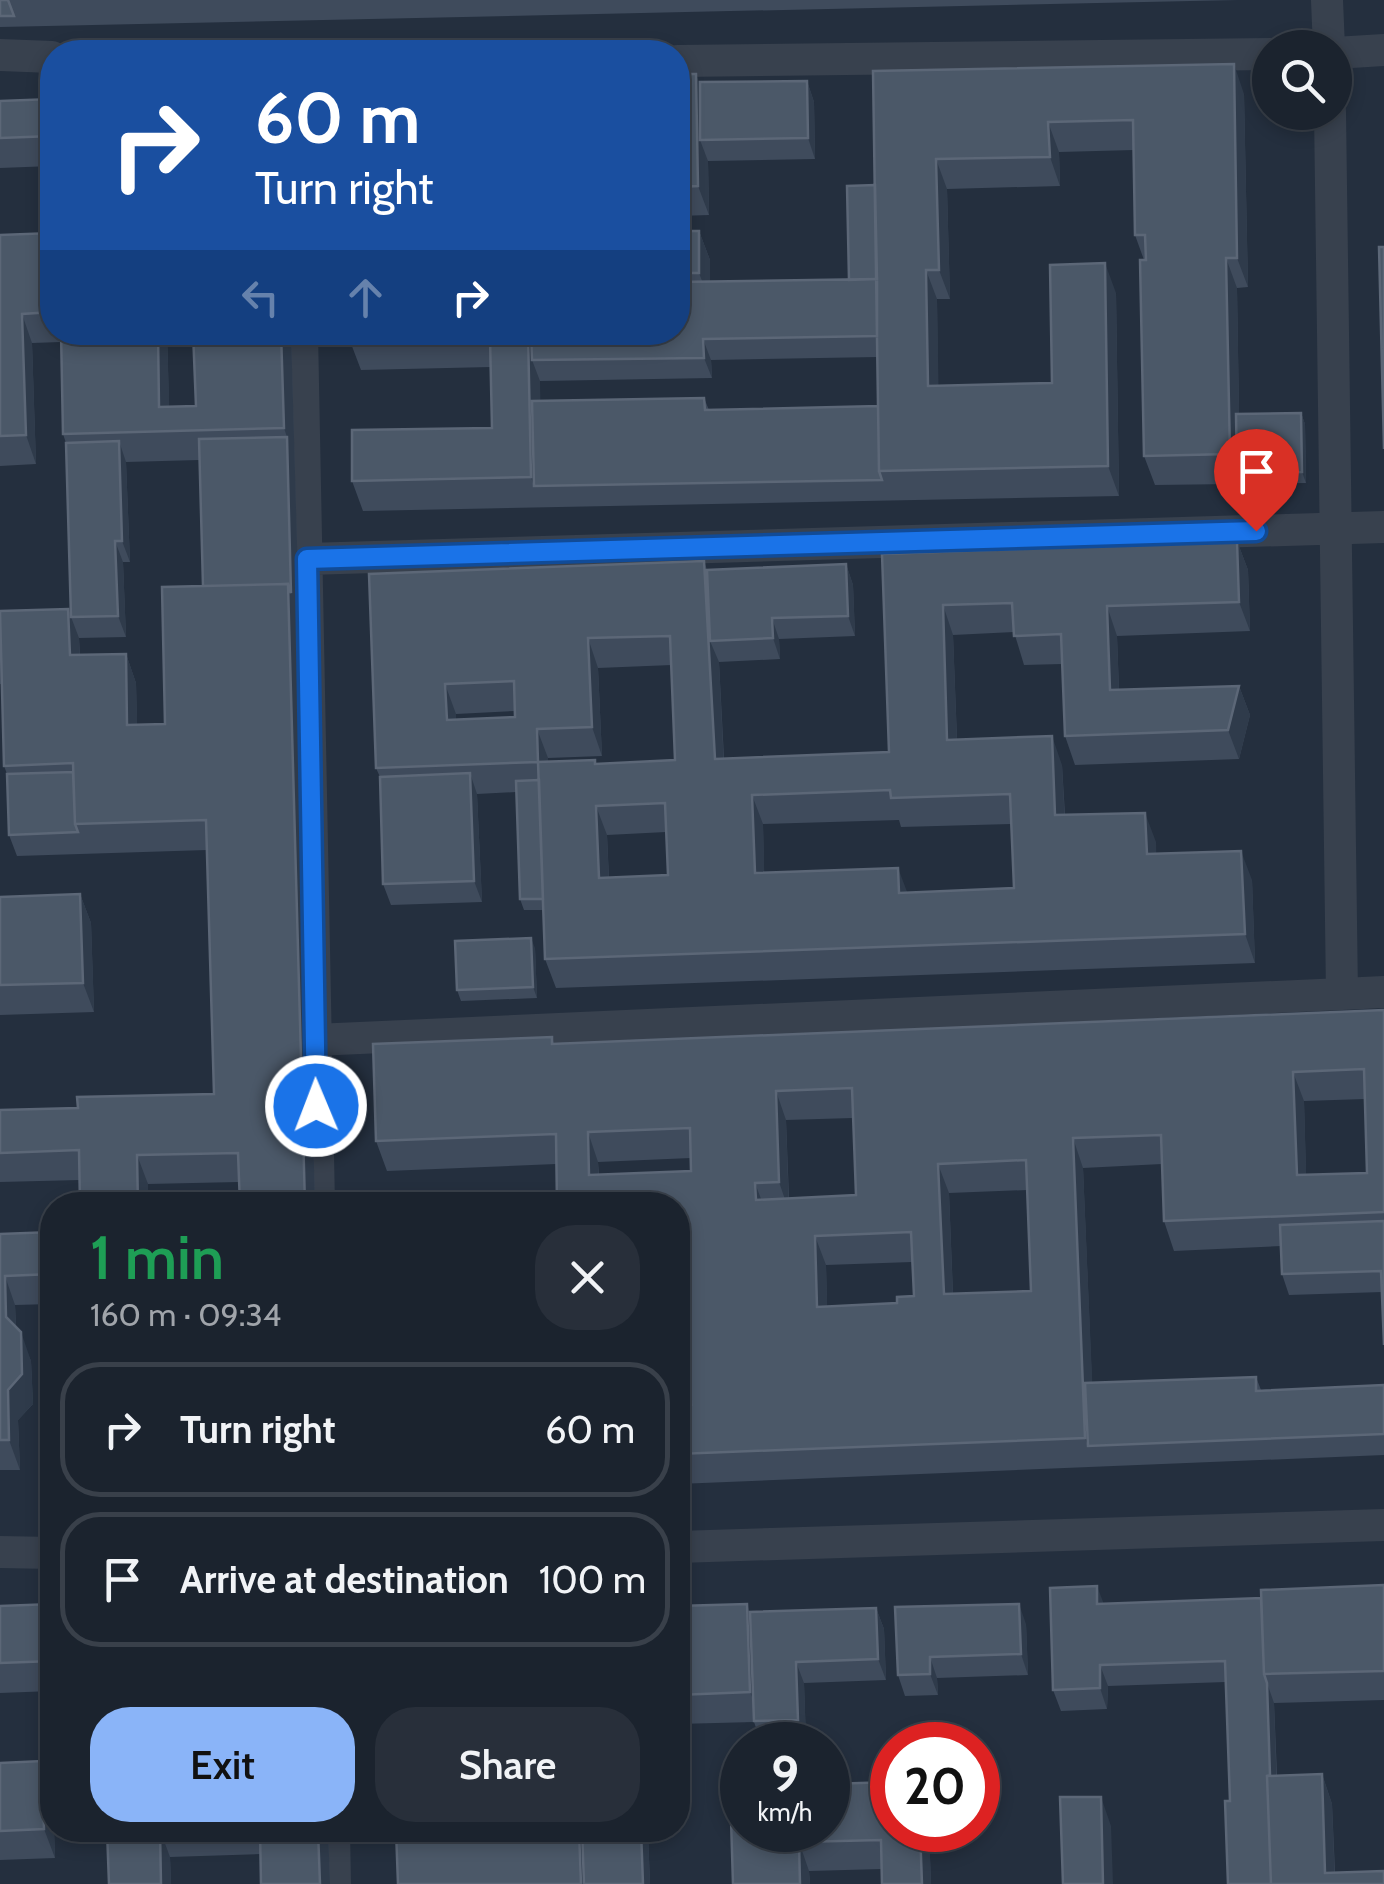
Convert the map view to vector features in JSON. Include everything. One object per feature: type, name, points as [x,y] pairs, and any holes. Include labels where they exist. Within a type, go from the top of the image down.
[{"type":"lane","points":[[1327,0],[1328,30]]},
{"type":"lane","points":[[1352,52],[1384,50]]},
{"type":"lane","points":[[690,61],[1252,54]]},
{"type":"lane","points":[[0,55],[40,57]]},
{"type":"lane","points":[[1330,130],[1342,994]]},
{"type":"lane","points":[[302,345],[319,1192]]},
{"type":"lane","points":[[307,559],[1384,528]]},
{"type":"lane","points":[[315,1040],[1384,992]]},
{"type":"lane","points":[[690,1548],[1384,1525]]},
{"type":"lane","points":[[0,1552],[40,1553]]},
{"type":"lane","points":[[334,1842],[335,1884]]},
{"type":"building","points":[[0,0],[8,0],[14,16],[0,16]]},
{"type":"building","points":[[1234,64],[1237,258],[1226,258],[1230,454],[1144,456],[1140,260],[1146,260],[1145,235],[1135,235],[1133,120],[1048,122],[1050,157],[936,159],[939,270],[926,270],[928,386],[1052,383],[1050,265],[1105,263],[1108,466],[879,471],[873,71]]},
{"type":"building","points":[[690,74],[696,74],[698,186],[690,186]]},
{"type":"building","points":[[807,81],[808,138],[700,140],[700,82]]},
{"type":"building","points":[[40,99],[40,136],[0,138],[0,101]]},
{"type":"building","points":[[875,185],[877,279],[849,280],[847,186]]},
{"type":"building","points":[[690,231],[699,231],[699,273],[690,273]]},
{"type":"building","points":[[40,233],[40,313],[22,314],[26,435],[0,436],[0,235]]},
{"type":"building","points":[[1379,247],[1384,247],[1384,449]]},
{"type":"building","points":[[877,279],[877,336],[703,339],[704,358],[532,360],[531,345],[690,345],[690,282]]},
{"type":"building","points":[[61,345],[158,345],[159,407],[196,406],[194,345],[281,345],[284,428],[63,434]]},
{"type":"building","points":[[490,345],[528,345],[531,477],[352,481],[352,430],[492,428]]},
{"type":"building","points":[[704,398],[705,410],[878,406],[882,480],[534,486],[532,401]]},
{"type":"building","points":[[1301,413],[1302,472],[1237,473],[1236,414]]},
{"type":"building","points":[[287,437],[291,593],[288,584],[203,586],[199,439]]},
{"type":"building","points":[[119,441],[122,541],[115,541],[118,616],[71,617],[66,443]]},
{"type":"building","points":[[1237,541],[1239,602],[1107,606],[1110,690],[1239,686],[1228,730],[1065,736],[1061,634],[1014,636],[1012,603],[943,605],[947,740],[1052,736],[1055,815],[1145,813],[1147,854],[1241,851],[1245,934],[545,959],[538,762],[376,768],[369,574],[704,561],[715,759],[889,752],[882,554]],"holes":[[[670,636],[675,760],[538,762],[537,729],[592,727],[588,638]],[[514,681],[515,717],[447,720],[445,684]],[[890,790],[891,798],[1010,794],[1014,888],[899,893],[898,868],[755,873],[752,795]],[[665,803],[668,875],[599,878],[596,806]]]},
{"type":"building","points":[[846,564],[848,616],[772,618],[773,638],[710,641],[707,570]]},
{"type":"building","points":[[288,584],[305,1192],[240,1192],[238,1153],[137,1155],[138,1192],[80,1192],[79,1150],[0,1153],[0,1110],[78,1108],[77,1097],[214,1094],[206,820],[75,824],[73,763],[4,766],[0,611],[68,609],[70,655],[126,654],[127,725],[165,724],[162,587]]},
{"type":"building","points":[[73,772],[78,832],[9,835],[7,774]]},
{"type":"building","points":[[470,773],[474,881],[383,884],[380,777]]},
{"type":"building","points":[[539,780],[543,899],[520,899],[516,781]]},
{"type":"building","points":[[80,894],[83,983],[0,985],[0,897]]},
{"type":"building","points":[[531,938],[533,987],[457,990],[455,941]]},
{"type":"building","points":[[1384,1010],[1384,1212],[1164,1221],[1161,1135],[1073,1138],[1085,1438],[690,1454],[690,1192],[557,1192],[556,1134],[376,1141],[373,1044],[552,1037],[552,1044]],"holes":[[[1364,1069],[1367,1173],[1297,1175],[1293,1072]],[[852,1088],[856,1195],[756,1200],[755,1183],[779,1182],[776,1091]],[[690,1128],[691,1171],[589,1175],[588,1132]],[[1026,1160],[1031,1291],[944,1294],[938,1164]],[[911,1232],[914,1296],[897,1297],[897,1303],[817,1307],[815,1236]]]},
{"type":"building","points":[[1384,1221],[1384,1345],[1381,1271],[1282,1274],[1280,1225]]},
{"type":"building","points":[[40,1232],[40,1275],[5,1276],[6,1317],[21,1332],[22,1374],[8,1390],[9,1440],[0,1440],[0,1234]]},
{"type":"building","points":[[1256,1377],[1256,1391],[1384,1385],[1384,1434],[1088,1446],[1085,1383]]},
{"type":"building","points":[[1384,1585],[1384,1671],[1264,1674],[1261,1590]]},
{"type":"building","points":[[1097,1586],[1097,1604],[1261,1598],[1267,1683],[1271,1884],[1228,1884],[1225,1801],[1230,1801],[1225,1661],[1100,1665],[1100,1688],[1053,1690],[1050,1588]]},
{"type":"building","points":[[40,1604],[40,1661],[0,1663],[0,1606]]},
{"type":"building","points":[[747,1604],[750,1692],[690,1694],[690,1606]]},
{"type":"building","points":[[1019,1604],[1021,1654],[930,1657],[930,1674],[898,1675],[895,1607]]},
{"type":"building","points":[[876,1608],[878,1659],[796,1662],[798,1720],[754,1721],[750,1612]]},
{"type":"building","points":[[40,1761],[40,1829],[0,1831],[0,1763]]},
{"type":"building","points":[[1322,1774],[1325,1873],[1384,1871],[1384,1884],[1271,1884],[1267,1776]]},
{"type":"building","points":[[850,1783],[870,1783],[870,1840],[850,1841]]},
{"type":"building","points":[[1060,1797],[1101,1797],[1103,1884],[1063,1884]]},
{"type":"building","points":[[107,1842],[160,1842],[161,1884],[109,1884]]},
{"type":"building","points":[[260,1842],[318,1842],[320,1884],[261,1884]]},
{"type":"building","points":[[396,1842],[579,1842],[581,1884],[398,1884]]},
{"type":"building","points":[[582,1842],[641,1842],[643,1884],[584,1884]]},
{"type":"building","points":[[732,1852],[799,1852],[800,1884],[733,1884]]},
{"type":"building","points":[[881,1852],[921,1852],[922,1884],[882,1884]]},
{"type":"route","points":[[316,1106],[307,559],[1256,531]]}]
